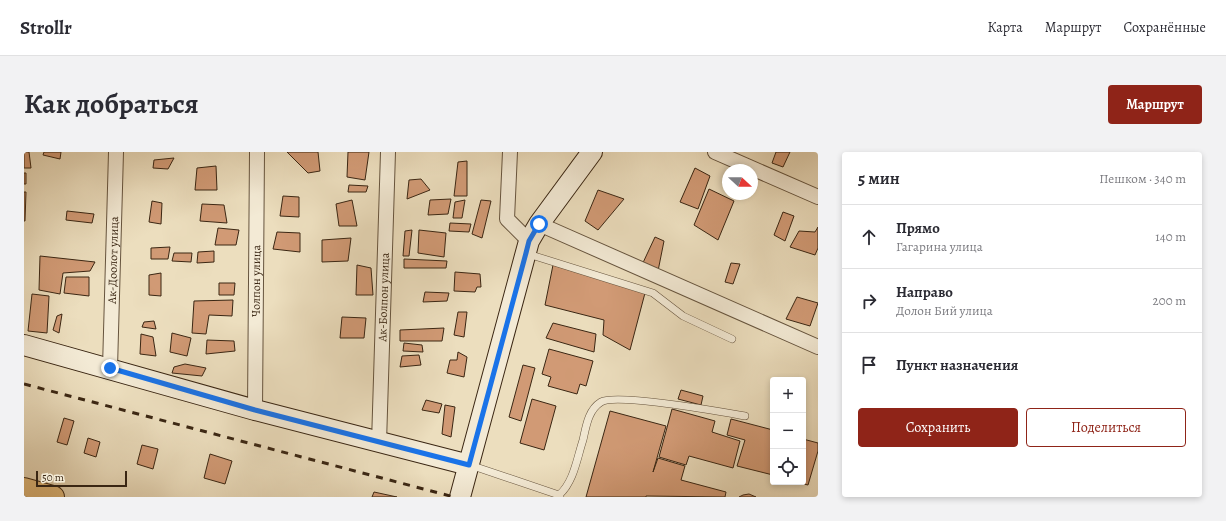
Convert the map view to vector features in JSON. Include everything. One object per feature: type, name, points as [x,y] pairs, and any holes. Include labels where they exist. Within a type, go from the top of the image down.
[{"type":"main road","points":[[24,489],[53,497]]},
{"type":"street","name":"Ак-Доолот улица","points":[[110,368],[116,152]]},
{"type":"street","name":"Чолпон улица","points":[[255,410],[257,152]]},
{"type":"street","name":"Ак-Болпон улица","points":[[379,443],[388,152]]},
{"type":"street","points":[[510,152],[507,218],[527,247]]},
{"type":"street","points":[[460,497],[527,247],[539,224],[592,152]]},
{"type":"street","points":[[715,152],[818,197]]},
{"type":"street","points":[[539,224],[818,347]]},
{"type":"street","points":[[24,345],[255,410],[469,465]]},
{"type":"lane","points":[[527,247],[653,292],[683,316],[732,339]]},
{"type":"lane","points":[[469,465],[559,496],[564,490],[573,471],[591,412],[601,402],[616,400],[660,402],[745,416]]},
{"type":"building","points":[[24,152],[29,152],[31,168],[24,168]]},
{"type":"building","points":[[44,152],[61,152],[60,159],[43,155]]},
{"type":"building","points":[[287,152],[318,152],[320,171],[308,173]]},
{"type":"building","points":[[348,152],[369,152],[365,180],[347,177]]},
{"type":"building","points":[[776,152],[790,152],[783,167],[772,163]]},
{"type":"building","points":[[174,158],[168,169],[153,168],[154,160]]},
{"type":"building","points":[[467,161],[467,196],[454,196],[458,162]]},
{"type":"building","points":[[216,166],[217,190],[195,190],[197,168]]},
{"type":"building","points":[[695,168],[710,176],[698,209],[680,202]]},
{"type":"building","points":[[24,173],[26,173],[26,184],[24,184]]},
{"type":"building","points":[[421,179],[430,190],[407,199],[409,180]]},
{"type":"building","points":[[349,185],[368,186],[366,192],[348,192]]},
{"type":"building","points":[[709,189],[722,195],[722,200],[734,201],[718,240],[694,225]]},
{"type":"building","points":[[598,190],[624,199],[598,230],[585,221]]},
{"type":"building","points":[[24,192],[26,192],[25,221],[24,221]]},
{"type":"building","points":[[283,196],[299,197],[299,217],[280,216]]},
{"type":"building","points":[[451,199],[448,214],[428,215],[430,200]]},
{"type":"building","points":[[352,200],[357,226],[339,226],[336,204]]},
{"type":"building","points":[[465,200],[462,218],[453,218],[455,202]]},
{"type":"building","points":[[481,200],[491,201],[482,238],[472,234]]},
{"type":"building","points":[[152,201],[162,203],[161,224],[149,222]]},
{"type":"building","points":[[202,204],[224,205],[227,223],[200,221]]},
{"type":"building","points":[[67,211],[94,214],[92,223],[66,220]]},
{"type":"building","points":[[783,212],[794,216],[785,241],[774,235]]},
{"type":"building","points":[[450,223],[471,224],[469,232],[449,231]]},
{"type":"building","points":[[818,227],[818,248],[815,255],[790,247],[799,231],[815,232]]},
{"type":"building","points":[[218,228],[239,230],[236,245],[215,245]]},
{"type":"building","points":[[412,230],[409,256],[403,256],[405,231]]},
{"type":"building","points":[[419,230],[446,233],[444,257],[418,253]]},
{"type":"building","points":[[277,232],[300,233],[300,252],[273,249]]},
{"type":"building","points":[[655,237],[664,241],[658,271],[641,267]]},
{"type":"building","points":[[351,238],[348,261],[322,262],[322,240]]},
{"type":"building","points":[[170,247],[168,259],[151,259],[151,248]]},
{"type":"building","points":[[214,251],[214,262],[197,263],[198,252]]},
{"type":"building","points":[[174,253],[192,253],[191,262],[172,261]]},
{"type":"building","points":[[40,256],[95,262],[90,271],[63,273],[60,294],[39,290]]},
{"type":"building","points":[[404,259],[447,261],[446,268],[404,268]]},
{"type":"building","points":[[731,263],[740,264],[733,284],[725,282]]},
{"type":"building","points":[[357,265],[371,268],[373,295],[356,295]]},
{"type":"building","points":[[553,265],[645,293],[630,350],[603,335],[604,320],[545,305]]},
{"type":"building","points":[[455,272],[480,274],[481,287],[477,287],[475,292],[454,291]]},
{"type":"building","points":[[161,273],[161,296],[149,295],[149,275]]},
{"type":"building","points":[[66,277],[89,277],[89,296],[64,293]]},
{"type":"building","points":[[219,283],[235,283],[234,295],[219,295]]},
{"type":"building","points":[[425,292],[449,293],[447,301],[423,302]]},
{"type":"building","points":[[32,294],[49,296],[47,333],[28,331]]},
{"type":"building","points":[[797,297],[818,303],[810,326],[786,319]]},
{"type":"building","points":[[233,300],[232,316],[209,315],[206,334],[192,333],[194,301]]},
{"type":"building","points":[[458,312],[467,312],[464,337],[454,335]]},
{"type":"building","points":[[62,314],[59,333],[53,330],[57,316]]},
{"type":"building","points":[[342,317],[366,318],[364,338],[340,338]]},
{"type":"building","points":[[154,321],[156,329],[142,327],[144,322]]},
{"type":"building","points":[[553,323],[596,334],[594,352],[546,338]]},
{"type":"building","points":[[444,328],[442,341],[400,341],[400,330]]},
{"type":"building","points":[[172,333],[191,338],[187,356],[170,352]]},
{"type":"building","points":[[141,334],[153,337],[156,356],[140,354]]},
{"type":"building","points":[[207,340],[234,341],[235,351],[206,354]]},
{"type":"building","points":[[404,343],[422,345],[423,352],[403,351]]},
{"type":"building","points":[[549,349],[593,361],[586,386],[580,384],[577,394],[548,386],[551,377],[542,374]]},
{"type":"building","points":[[458,352],[467,357],[464,377],[447,373],[450,360],[457,360]]},
{"type":"building","points":[[419,355],[421,365],[400,367],[402,356]]},
{"type":"building","points":[[185,364],[206,368],[202,376],[172,373],[174,367]]},
{"type":"building","points":[[523,365],[535,368],[521,421],[509,417]]},
{"type":"building","points":[[681,390],[703,396],[701,405],[678,399]]},
{"type":"building","points":[[532,399],[556,406],[544,450],[520,443]]},
{"type":"building","points":[[426,400],[442,404],[439,413],[422,410]]},
{"type":"building","points":[[445,405],[455,407],[451,437],[442,434]]},
{"type":"building","points":[[672,409],[715,421],[712,432],[740,441],[733,468],[689,456],[686,465],[659,457]]},
{"type":"building","points":[[610,411],[666,426],[653,472],[658,458],[685,466],[681,480],[726,492],[725,497],[586,497]]},
{"type":"building","points":[[64,418],[74,421],[67,445],[57,442]]},
{"type":"building","points":[[731,419],[770,429],[770,474],[737,466],[745,440],[727,435]]},
{"type":"building","points":[[88,438],[100,442],[96,457],[84,453]]},
{"type":"building","points":[[806,440],[818,443],[818,451],[808,485],[806,484]]},
{"type":"building","points":[[142,445],[158,449],[153,469],[137,464]]},
{"type":"building","points":[[210,454],[232,461],[225,484],[204,478]]},
{"type":"building","points":[[374,492],[397,497],[372,497]]},
{"type":"building","points":[[749,494],[756,497],[739,497],[743,495]]},
{"type":"railway","points":[[24,384],[454,497]]},
{"type":"route","points":[[110,368],[255,410],[469,465],[529,241],[539,224]]}]
